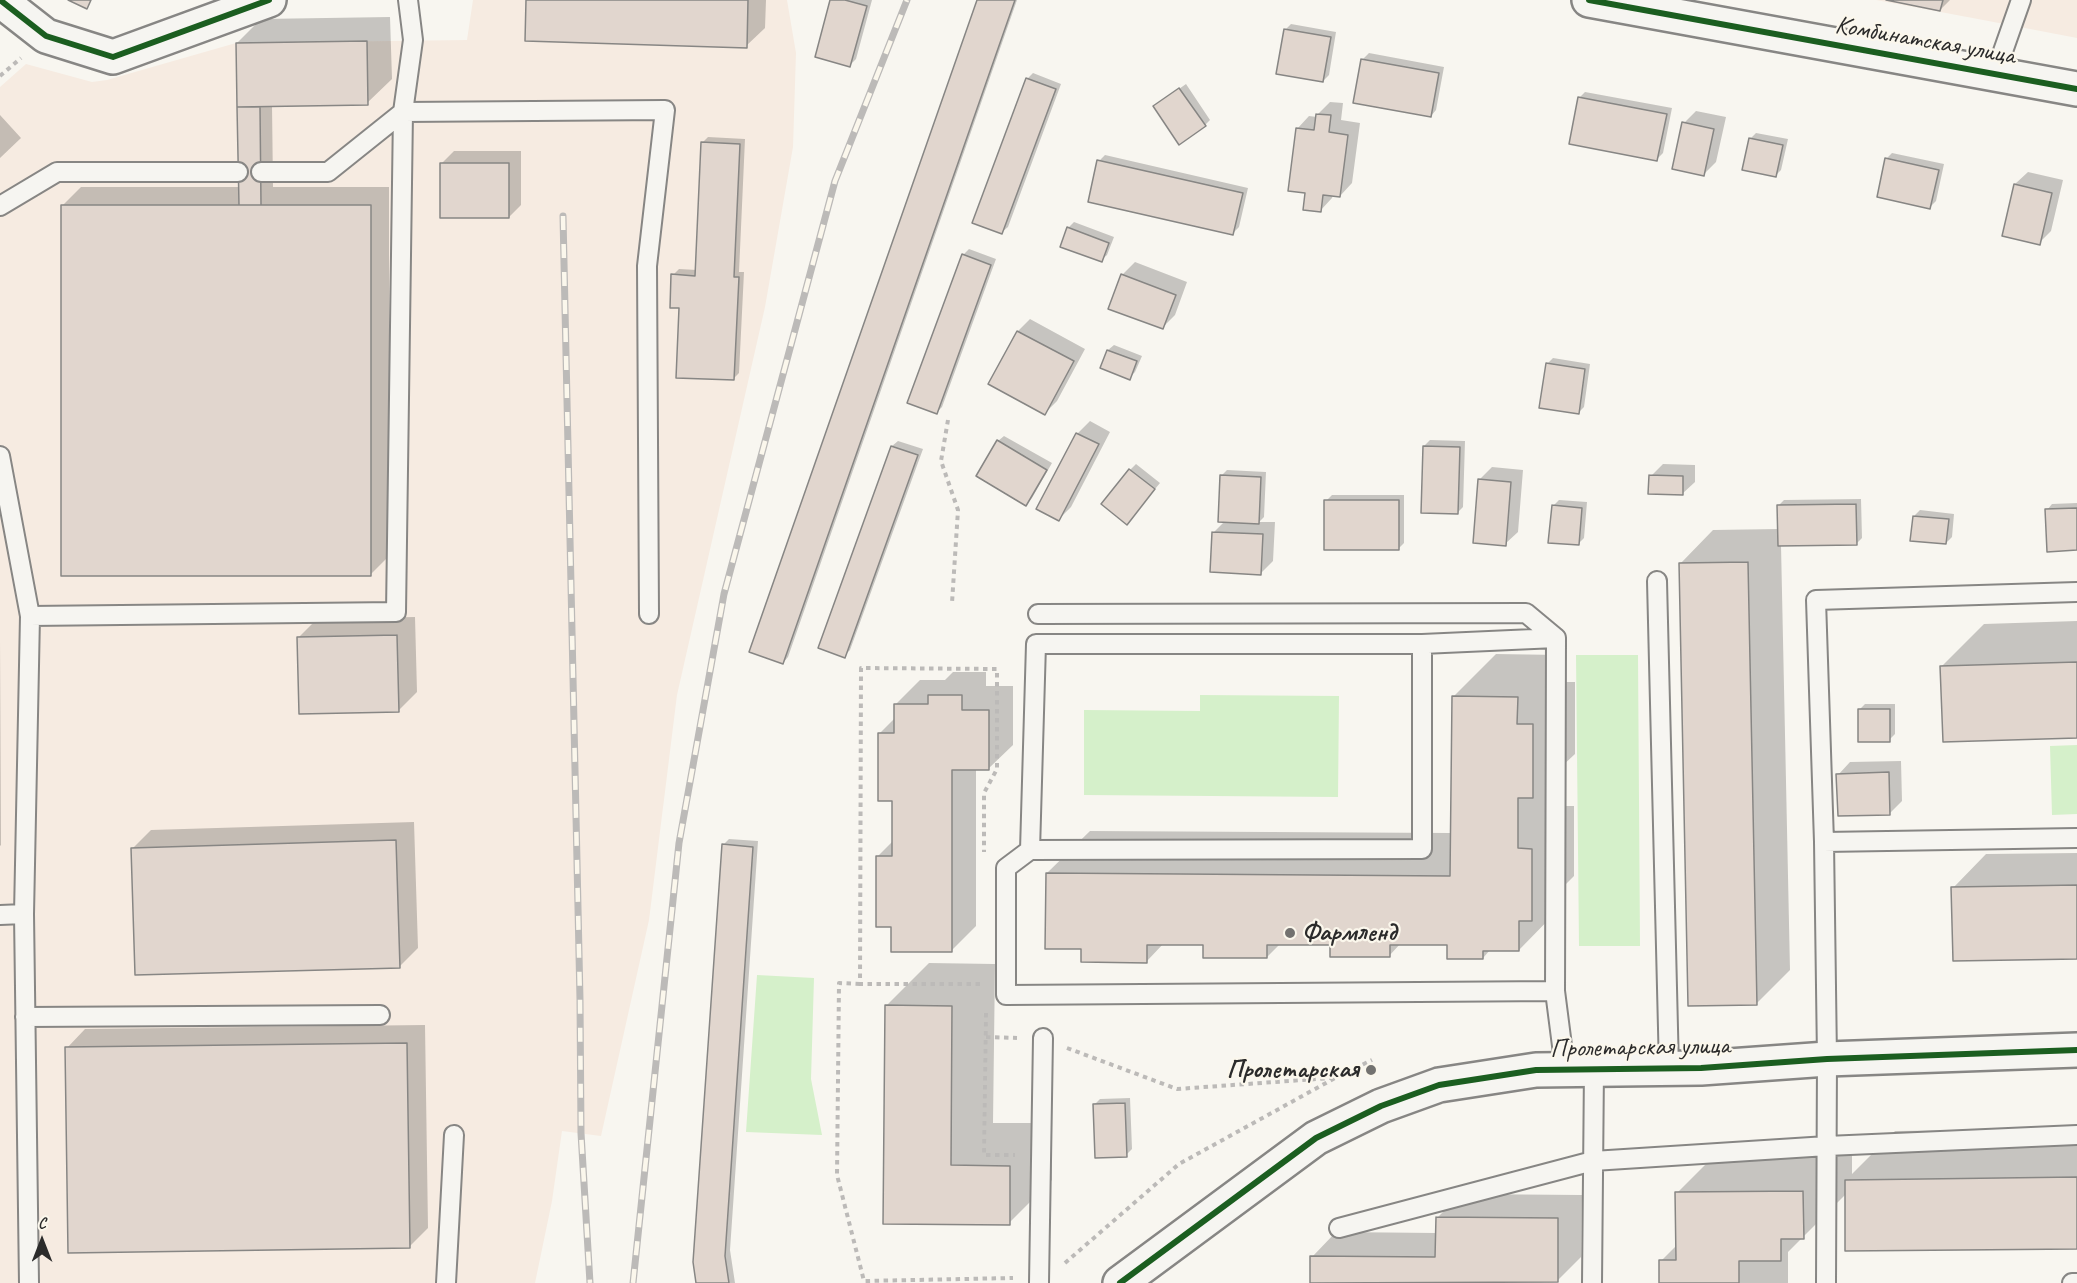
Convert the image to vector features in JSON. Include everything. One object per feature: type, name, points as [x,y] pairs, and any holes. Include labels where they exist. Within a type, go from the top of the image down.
[{"type":"street","points":[[0,0],[46,36],[113,57],[269,0]]},
{"type":"street","name":"Комбинатская улица","points":[[1589,0],[2077,89]]},
{"type":"street","name":"Пролетарская улица","points":[[1120,1283],[1316,1138],[1381,1106],[1439,1085],[1536,1070],[1669,1069],[1827,1059],[2077,1050]]},
{"type":"lane","points":[[30,616],[396,612],[403,112],[412,40],[408,0]]},
{"type":"lane","points":[[1995,74],[2021,0]]},
{"type":"lane","points":[[261,172],[328,172],[403,112],[664,110],[647,266],[649,614]]},
{"type":"lane","points":[[0,206],[57,172],[238,172]]},
{"type":"lane","points":[[0,456],[30,616],[24,914],[29,1283]]},
{"type":"lane","points":[[1658,581],[1669,1069]]},
{"type":"lane","points":[[1826,1283],[1827,1059],[1824,842],[1816,600],[2077,592]]},
{"type":"lane","points":[[1038,614],[1526,613],[1556,638]]},
{"type":"lane","points":[[1030,850],[1036,644],[1422,644],[1556,638]]},
{"type":"lane","points":[[1556,638],[1555,991],[1579,1069],[1593,1161],[1592,1283]]},
{"type":"lane","points":[[1422,644],[1422,849],[1030,850],[1006,868],[1006,994],[1555,991]]},
{"type":"lane","points":[[1824,842],[2077,838]]},
{"type":"lane","points":[[0,915],[24,914]]},
{"type":"lane","points":[[25,1017],[380,1015]]},
{"type":"lane","points":[[1039,1283],[1043,1038]]},
{"type":"lane","points":[[446,1283],[454,1135]]},
{"type":"lane","points":[[1339,1228],[1593,1161],[1827,1146],[2077,1135]]},
{"type":"lane","points":[[2072,1283],[2077,1283]]},
{"type":"path","points":[[948,420],[941,461],[958,510],[952,603]]},
{"type":"path","points":[[860,984],[861,668],[997,669],[997,769],[984,793],[984,853]]},
{"type":"path","points":[[985,984],[838,983],[837,1175],[865,1282],[1012,1281],[1014,1268]]},
{"type":"path","points":[[986,1006],[984,1155],[1019,1155]]},
{"type":"path","points":[[986,1037],[1043,1038],[1177,1089],[1335,1078]]},
{"type":"path","points":[[1059,1268],[1179,1164],[1372,1060]]},
{"type":"shaded area","points":[[473,0],[787,0],[796,53],[793,147],[765,307],[677,695],[649,920],[601,1136],[562,1131],[552,1201],[535,1283],[0,1283],[0,87],[26,64],[92,82],[107,80],[236,43],[467,40]]},
{"type":"shaded area","points":[[1876,0],[2077,0],[2077,38],[1978,19]]},
{"type":"green space","points":[[1576,655],[1638,655],[1640,946],[1579,946]]},
{"type":"green space","points":[[1200,695],[1339,696],[1338,797],[1084,795],[1084,710],[1200,711]]},
{"type":"green space","points":[[2077,745],[2077,814],[2052,815],[2050,746]]},
{"type":"green space","points":[[757,975],[814,978],[811,1079],[822,1135],[746,1132]]},
{"type":"building","points":[[68,0],[91,0],[87,9]]},
{"type":"building","points":[[526,0],[748,0],[747,48],[525,41]]},
{"type":"building","points":[[830,0],[845,0],[867,6],[850,67],[815,57]]},
{"type":"building","points":[[977,0],[1015,0],[783,664],[749,652]]},
{"type":"building","points":[[1886,0],[1943,0],[1940,11]]},
{"type":"building","points":[[1284,29],[1331,37],[1323,82],[1276,74]]},
{"type":"building","points":[[367,41],[368,105],[237,107],[236,43]]},
{"type":"building","points":[[1361,59],[1439,73],[1431,117],[1353,103]]},
{"type":"building","points":[[1026,78],[1056,89],[1002,234],[972,223]]},
{"type":"building","points":[[1179,88],[1206,126],[1179,145],[1153,106]]},
{"type":"building","points":[[1578,97],[1667,114],[1657,161],[1569,144]]},
{"type":"building","points":[[237,107],[260,107],[261,205],[239,205]]},
{"type":"building","points":[[1316,114],[1331,115],[1329,132],[1348,135],[1340,197],[1323,195],[1321,212],[1303,210],[1305,193],[1288,191],[1296,128],[1314,130]]},
{"type":"building","points":[[1682,122],[1714,129],[1704,176],[1672,169]]},
{"type":"building","points":[[1749,138],[1783,145],[1776,177],[1742,170]]},
{"type":"building","points":[[701,142],[740,144],[734,277],[739,277],[734,380],[676,378],[679,308],[670,308],[671,274],[695,276]]},
{"type":"building","points":[[1885,158],[1939,170],[1930,209],[1877,197]]},
{"type":"building","points":[[1097,160],[1243,193],[1233,235],[1088,202]]},
{"type":"building","points":[[440,163],[509,163],[509,218],[440,218]]},
{"type":"building","points":[[2014,184],[2052,193],[2040,245],[2002,236]]},
{"type":"building","points":[[61,205],[371,205],[371,576],[61,576]]},
{"type":"building","points":[[1067,227],[1109,243],[1102,262],[1060,247]]},
{"type":"building","points":[[962,254],[991,265],[937,414],[907,403]]},
{"type":"building","points":[[1121,274],[1176,295],[1163,329],[1108,309]]},
{"type":"building","points":[[1017,331],[1074,361],[1045,415],[988,384]]},
{"type":"building","points":[[1107,350],[1137,361],[1130,380],[1100,368]]},
{"type":"building","points":[[1546,363],[1585,369],[1579,414],[1539,408]]},
{"type":"building","points":[[1076,433],[1099,444],[1059,521],[1036,509]]},
{"type":"building","points":[[997,440],[1047,470],[1026,506],[976,476]]},
{"type":"building","points":[[891,446],[918,455],[845,658],[818,648]]},
{"type":"building","points":[[1423,446],[1460,447],[1458,514],[1421,513]]},
{"type":"building","points":[[1129,469],[1155,489],[1127,525],[1101,504]]},
{"type":"building","points":[[1220,475],[1261,477],[1259,524],[1218,522]]},
{"type":"building","points":[[1649,475],[1683,476],[1683,495],[1648,494]]},
{"type":"building","points":[[1478,479],[1511,482],[1506,546],[1473,543]]},
{"type":"building","points":[[1324,500],[1399,500],[1399,550],[1324,550]]},
{"type":"building","points":[[1856,504],[1857,545],[1778,546],[1777,505]]},
{"type":"building","points":[[1552,505],[1582,508],[1579,545],[1548,543]]},
{"type":"building","points":[[2077,508],[2077,550],[2047,552],[2045,509]]},
{"type":"building","points":[[1913,516],[1949,519],[1946,544],[1910,541]]},
{"type":"building","points":[[1212,532],[1263,534],[1261,575],[1210,572]]},
{"type":"building","points":[[1748,562],[1757,1005],[1688,1006],[1679,563]]},
{"type":"building","points":[[397,635],[399,712],[299,714],[297,637]]},
{"type":"building","points":[[2077,662],[2077,738],[1943,742],[1940,666]]},
{"type":"building","points":[[928,695],[962,695],[962,710],[989,710],[989,770],[952,770],[952,952],[891,952],[891,927],[876,927],[876,856],[892,856],[892,801],[878,801],[878,733],[894,733],[894,704],[928,704]]},
{"type":"building","points":[[1452,696],[1518,697],[1517,724],[1533,724],[1533,798],[1518,798],[1518,848],[1532,849],[1532,921],[1519,921],[1519,951],[1483,951],[1483,959],[1447,959],[1447,945],[1390,945],[1390,957],[1330,957],[1330,945],[1267,945],[1267,958],[1203,958],[1203,945],[1147,945],[1147,963],[1081,962],[1081,949],[1045,949],[1046,873],[1450,876]]},
{"type":"building","points":[[1858,709],[1890,709],[1890,742],[1858,742]]},
{"type":"building","points":[[1889,772],[1890,815],[1838,816],[1836,774]]},
{"type":"building","points":[[396,840],[400,968],[135,975],[131,848]]},
{"type":"building","points":[[722,844],[753,847],[725,1256],[729,1283],[696,1283],[693,1262]]},
{"type":"building","points":[[2077,885],[2077,959],[1953,961],[1951,887]]},
{"type":"building","points":[[885,1005],[952,1006],[951,1165],[1010,1166],[1010,1225],[883,1224]]},
{"type":"building","points":[[407,1043],[410,1248],[68,1253],[65,1047]]},
{"type":"building","points":[[1125,1103],[1127,1157],[1095,1158],[1093,1104]]},
{"type":"building","points":[[2077,1177],[2077,1249],[1845,1251],[1845,1180]]},
{"type":"building","points":[[1803,1191],[1804,1239],[1781,1239],[1781,1261],[1739,1261],[1739,1283],[1659,1283],[1659,1260],[1676,1260],[1675,1192]]},
{"type":"building","points":[[1436,1217],[1558,1218],[1558,1282],[1310,1283],[1310,1256],[1435,1257]]},
{"type":"railway","points":[[633,1283],[679,843],[724,594],[835,181],[907,0]]},
{"type":"railway","points":[[563,216],[581,1133],[590,1283]]},
{"type":"cycle path","points":[[0,0],[46,36],[113,57],[269,0]]},
{"type":"cycle path","points":[[1589,0],[2077,89]]},
{"type":"cycle path","points":[[1120,1283],[1316,1138],[1381,1106],[1439,1085],[1536,1070],[1701,1068],[1827,1059],[2077,1050]]},
{"type":"place","name":"Фармленд","points":[[1290,933]]},
{"type":"place","name":"Пролетарская","points":[[1371,1070]]}]
